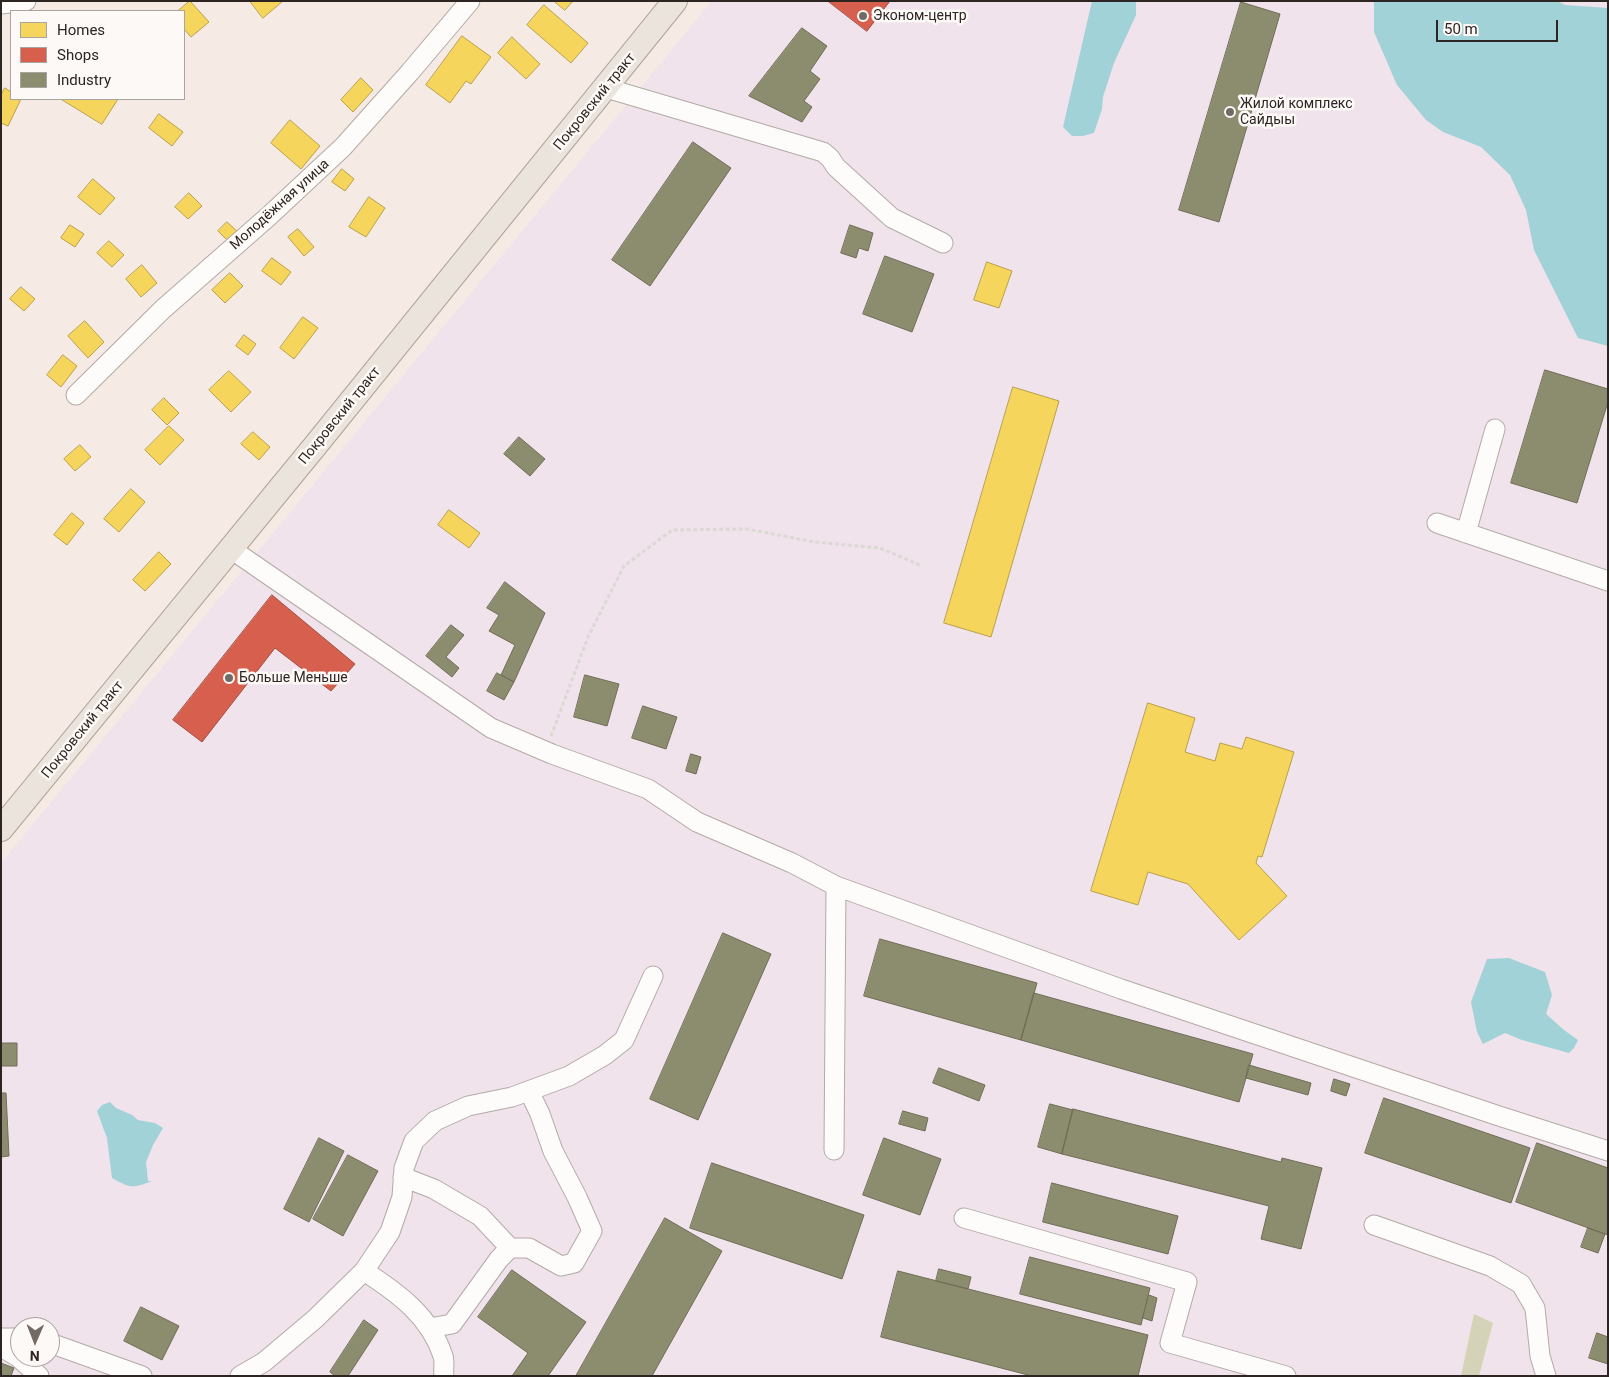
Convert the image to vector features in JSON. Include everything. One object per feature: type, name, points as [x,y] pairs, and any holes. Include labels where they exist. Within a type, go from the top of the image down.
[{"type":"main road","name":"Покровский тракт","points":[[1,829],[231,549],[675,1]]},
{"type":"street","points":[[1,4],[26,1]]},
{"type":"street","name":"Молодёжная улица","points":[[76,395],[163,309],[269,216],[343,147],[470,1]]},
{"type":"street","points":[[606,88],[823,152],[836,167],[892,218],[943,243]]},
{"type":"street","points":[[1466,533],[1495,429]]},
{"type":"street","points":[[1437,523],[1608,581]]},
{"type":"street","points":[[231,549],[491,728],[546,751],[648,789],[696,822],[792,863],[836,886],[1131,992],[1608,1151]]},
{"type":"street","points":[[834,1150],[836,886]]},
{"type":"street","points":[[240,1376],[264,1362],[308,1325],[364,1271],[390,1232],[402,1197],[404,1168],[414,1141],[435,1121],[468,1106],[512,1097],[529,1091],[569,1076],[605,1055],[624,1040],[653,976]]},
{"type":"street","points":[[430,1328],[452,1324],[499,1259],[510,1248],[529,1248],[561,1266],[574,1263],[592,1231],[553,1151],[540,1114],[529,1091]]},
{"type":"street","points":[[403,1177],[434,1189],[480,1216],[510,1248]]},
{"type":"street","points":[[964,1218],[1187,1282],[1170,1343],[1286,1376]]},
{"type":"street","points":[[1374,1226],[1490,1266],[1521,1284],[1535,1308],[1540,1356],[1546,1376]]},
{"type":"street","points":[[364,1271],[394,1290],[427,1322],[443,1357],[444,1376]]},
{"type":"street","points":[[1,1347],[18,1357],[39,1376]]},
{"type":"street","points":[[60,1347],[142,1376]]},
{"type":"path","points":[[546,751],[588,637],[624,566],[672,530],[747,529],[815,542],[880,548],[922,566]]},
{"type":"shaded area","points":[[712,1],[1608,1],[1608,1376],[1,1376],[1,863]]},
{"type":"shaded area","points":[[1474,1314],[1493,1323],[1479,1376],[1461,1376]]},
{"type":"water","points":[[1092,1],[1136,1],[1136,15],[1114,63],[1094,133],[1072,136],[1063,127]]},
{"type":"water","points":[[1374,1],[1557,1],[1565,5],[1608,8],[1608,346],[1578,338],[1534,250],[1526,210],[1510,175],[1481,147],[1443,132],[1426,120],[1397,85],[1374,32]]},
{"type":"water","points":[[1509,958],[1545,972],[1552,995],[1546,1014],[1578,1040],[1569,1053],[1522,1040],[1505,1033],[1483,1044],[1477,1032],[1471,1002],[1487,959]]},
{"type":"water","points":[[110,1102],[116,1108],[132,1115],[138,1120],[155,1123],[163,1128],[146,1162],[148,1181],[152,1181],[131,1186],[112,1178],[107,1138],[97,1111],[102,1105]]},
{"type":"building: Homes","points":[[190,1],[209,22],[191,37],[185,30],[185,10],[179,10]]},
{"type":"building: Homes","points":[[250,1],[283,1],[263,18]]},
{"type":"building: Homes","points":[[554,1],[573,1],[565,10]]},
{"type":"building: Homes","points":[[544,5],[588,43],[571,63],[527,25]]},
{"type":"building: Homes","points":[[462,36],[491,57],[471,84],[466,81],[450,103],[426,85]]},
{"type":"building: Homes","points":[[512,37],[540,64],[526,79],[498,53]]},
{"type":"building: Homes","points":[[361,78],[373,90],[353,112],[341,100]]},
{"type":"building: Homes","points":[[5,88],[10,91],[10,100],[21,100],[8,126],[1,123],[1,95]]},
{"type":"building: Homes","points":[[63,100],[117,100],[102,124]]},
{"type":"building: Homes","points":[[159,114],[183,132],[172,146],[149,128]]},
{"type":"building: Homes","points":[[290,120],[320,146],[301,169],[271,143]]},
{"type":"building: Homes","points":[[342,169],[354,179],[345,191],[332,182]]},
{"type":"building: Homes","points":[[93,179],[115,198],[100,215],[78,197]]},
{"type":"building: Homes","points":[[189,193],[202,206],[188,219],[175,207]]},
{"type":"building: Homes","points":[[369,197],[385,208],[366,237],[349,227]]},
{"type":"building: Homes","points":[[227,222],[238,232],[229,242],[218,231]]},
{"type":"building: Homes","points":[[70,225],[84,234],[75,247],[61,238]]},
{"type":"building: Homes","points":[[298,229],[314,247],[304,256],[288,237]]},
{"type":"building: Homes","points":[[109,241],[124,255],[112,267],[97,253]]},
{"type":"building: Homes","points":[[272,258],[291,272],[281,285],[262,271]]},
{"type":"building: Homes","points":[[987,262],[1012,271],[999,308],[974,300]]},
{"type":"building: Homes","points":[[142,265],[157,283],[141,297],[126,279]]},
{"type":"building: Homes","points":[[230,273],[243,286],[225,303],[212,290]]},
{"type":"building: Homes","points":[[21,287],[35,299],[24,311],[10,299]]},
{"type":"building: Homes","points":[[303,317],[318,328],[294,359],[280,348]]},
{"type":"building: Homes","points":[[85,321],[104,342],[88,358],[68,336]]},
{"type":"building: Homes","points":[[244,335],[256,344],[248,355],[236,346]]},
{"type":"building: Homes","points":[[63,355],[77,366],[61,387],[47,375]]},
{"type":"building: Homes","points":[[229,371],[251,392],[231,412],[209,390]]},
{"type":"building: Homes","points":[[1013,387],[1059,401],[991,637],[944,623]]},
{"type":"building: Homes","points":[[164,398],[179,413],[167,425],[152,410]]},
{"type":"building: Homes","points":[[169,426],[184,440],[160,465],[145,450]]},
{"type":"building: Homes","points":[[253,432],[270,447],[259,460],[241,444]]},
{"type":"building: Homes","points":[[80,445],[91,457],[75,471],[64,459]]},
{"type":"building: Homes","points":[[131,489],[145,502],[119,532],[104,519]]},
{"type":"building: Homes","points":[[449,510],[480,533],[469,548],[438,525]]},
{"type":"building: Homes","points":[[72,513],[84,523],[67,545],[54,535]]},
{"type":"building: Homes","points":[[159,552],[171,564],[145,591],[133,580]]},
{"type":"building: Homes","points":[[1148,703],[1195,718],[1185,752],[1215,761],[1220,743],[1242,749],[1246,737],[1294,752],[1262,857],[1258,856],[1256,863],[1287,896],[1239,940],[1188,884],[1148,872],[1138,905],[1091,891]]},
{"type":"building: Shops","name":"Эконом-центр","points":[[828,1],[890,1],[867,31]]},
{"type":"building: Shops","name":"Больше Меньше","points":[[272,595],[355,664],[331,691],[275,648],[202,742],[173,720]]},
{"type":"building: Industry","name":"Жилой комплекс Сайдыы","points":[[1241,2],[1280,14],[1219,222],[1179,210]]},
{"type":"building: Industry","points":[[802,28],[827,46],[810,71],[820,79],[804,101],[812,107],[802,122],[749,96]]},
{"type":"building: Industry","points":[[693,142],[731,168],[650,286],[612,260]]},
{"type":"building: Industry","points":[[850,225],[873,233],[868,251],[859,248],[856,258],[841,253]]},
{"type":"building: Industry","points":[[885,256],[934,274],[912,332],[863,314]]},
{"type":"building: Industry","points":[[1545,370],[1608,389],[1608,402],[1577,503],[1511,483]]},
{"type":"building: Industry","points":[[519,437],[545,459],[530,476],[504,454]]},
{"type":"building: Industry","points":[[505,582],[545,613],[514,682],[501,675],[515,645],[489,631],[499,615],[487,608]]},
{"type":"building: Industry","points":[[451,625],[464,635],[446,657],[459,668],[452,677],[426,656]]},
{"type":"building: Industry","points":[[497,673],[514,682],[504,700],[487,691]]},
{"type":"building: Industry","points":[[585,675],[619,684],[607,726],[574,717]]},
{"type":"building: Industry","points":[[643,706],[677,717],[666,749],[632,738]]},
{"type":"building: Industry","points":[[691,754],[701,757],[696,774],[686,771]]},
{"type":"building: Industry","points":[[723,933],[771,954],[698,1120],[650,1099]]},
{"type":"building: Industry","points":[[880,939],[1037,983],[1021,1040],[864,996]]},
{"type":"building: Industry","points":[[1034,993],[1253,1054],[1239,1102],[1021,1040]]},
{"type":"building: Industry","points":[[1,1043],[17,1043],[17,1066],[1,1066]]},
{"type":"building: Industry","points":[[1249,1065],[1311,1083],[1308,1095],[1246,1078]]},
{"type":"building: Industry","points":[[939,1068],[985,1085],[979,1101],[933,1083]]},
{"type":"building: Industry","points":[[1334,1079],[1350,1084],[1346,1096],[1331,1091]]},
{"type":"building: Industry","points":[[1,1093],[6,1093],[9,1156],[1,1157]]},
{"type":"building: Industry","points":[[1384,1098],[1530,1148],[1511,1203],[1365,1153]]},
{"type":"building: Industry","points":[[1050,1104],[1073,1110],[1062,1154],[1038,1147]]},
{"type":"building: Industry","points":[[1073,1109],[1281,1162],[1282,1158],[1322,1168],[1301,1249],[1261,1239],[1269,1206],[1062,1154]]},
{"type":"building: Industry","points":[[903,1111],[928,1118],[925,1131],[899,1124]]},
{"type":"building: Industry","points":[[319,1138],[344,1151],[309,1222],[284,1209]]},
{"type":"building: Industry","points":[[884,1138],[941,1159],[920,1215],[863,1195]]},
{"type":"building: Industry","points":[[1537,1143],[1608,1168],[1608,1235],[1516,1202]]},
{"type":"building: Industry","points":[[348,1155],[378,1171],[343,1236],[313,1219]]},
{"type":"building: Industry","points":[[712,1163],[864,1215],[842,1279],[690,1228]]},
{"type":"building: Industry","points":[[1052,1183],[1178,1216],[1168,1254],[1043,1222]]},
{"type":"building: Industry","points":[[665,1218],[722,1251],[652,1376],[576,1376]]},
{"type":"building: Industry","points":[[1588,1228],[1605,1234],[1598,1253],[1581,1247]]},
{"type":"building: Industry","points":[[1030,1257],[1150,1288],[1141,1325],[1020,1294]]},
{"type":"building: Industry","points":[[939,1269],[971,1277],[968,1289],[936,1281]]},
{"type":"building: Industry","points":[[512,1270],[586,1322],[548,1376],[512,1376],[528,1353],[478,1317]]},
{"type":"building: Industry","points":[[898,1271],[1148,1335],[1138,1376],[1032,1376],[881,1337]]},
{"type":"building: Industry","points":[[1149,1295],[1157,1298],[1152,1321],[1143,1318]]},
{"type":"building: Industry","points":[[141,1307],[179,1326],[162,1360],[124,1341]]},
{"type":"building: Industry","points":[[364,1320],[378,1330],[348,1376],[335,1376],[330,1372]]},
{"type":"building: Industry","points":[[1597,1333],[1608,1337],[1608,1364],[1589,1358]]},
{"type":"building: Industry","points":[[1,1363],[14,1368],[11,1376],[1,1376]]},
{"type":"place","name":"Эконом-центр","points":[[863,16]]},
{"type":"place","name":"Жилой комплекс Сайдыы","points":[[1230,112]]},
{"type":"place","name":"Больше Меньше","points":[[229,678]]}]
